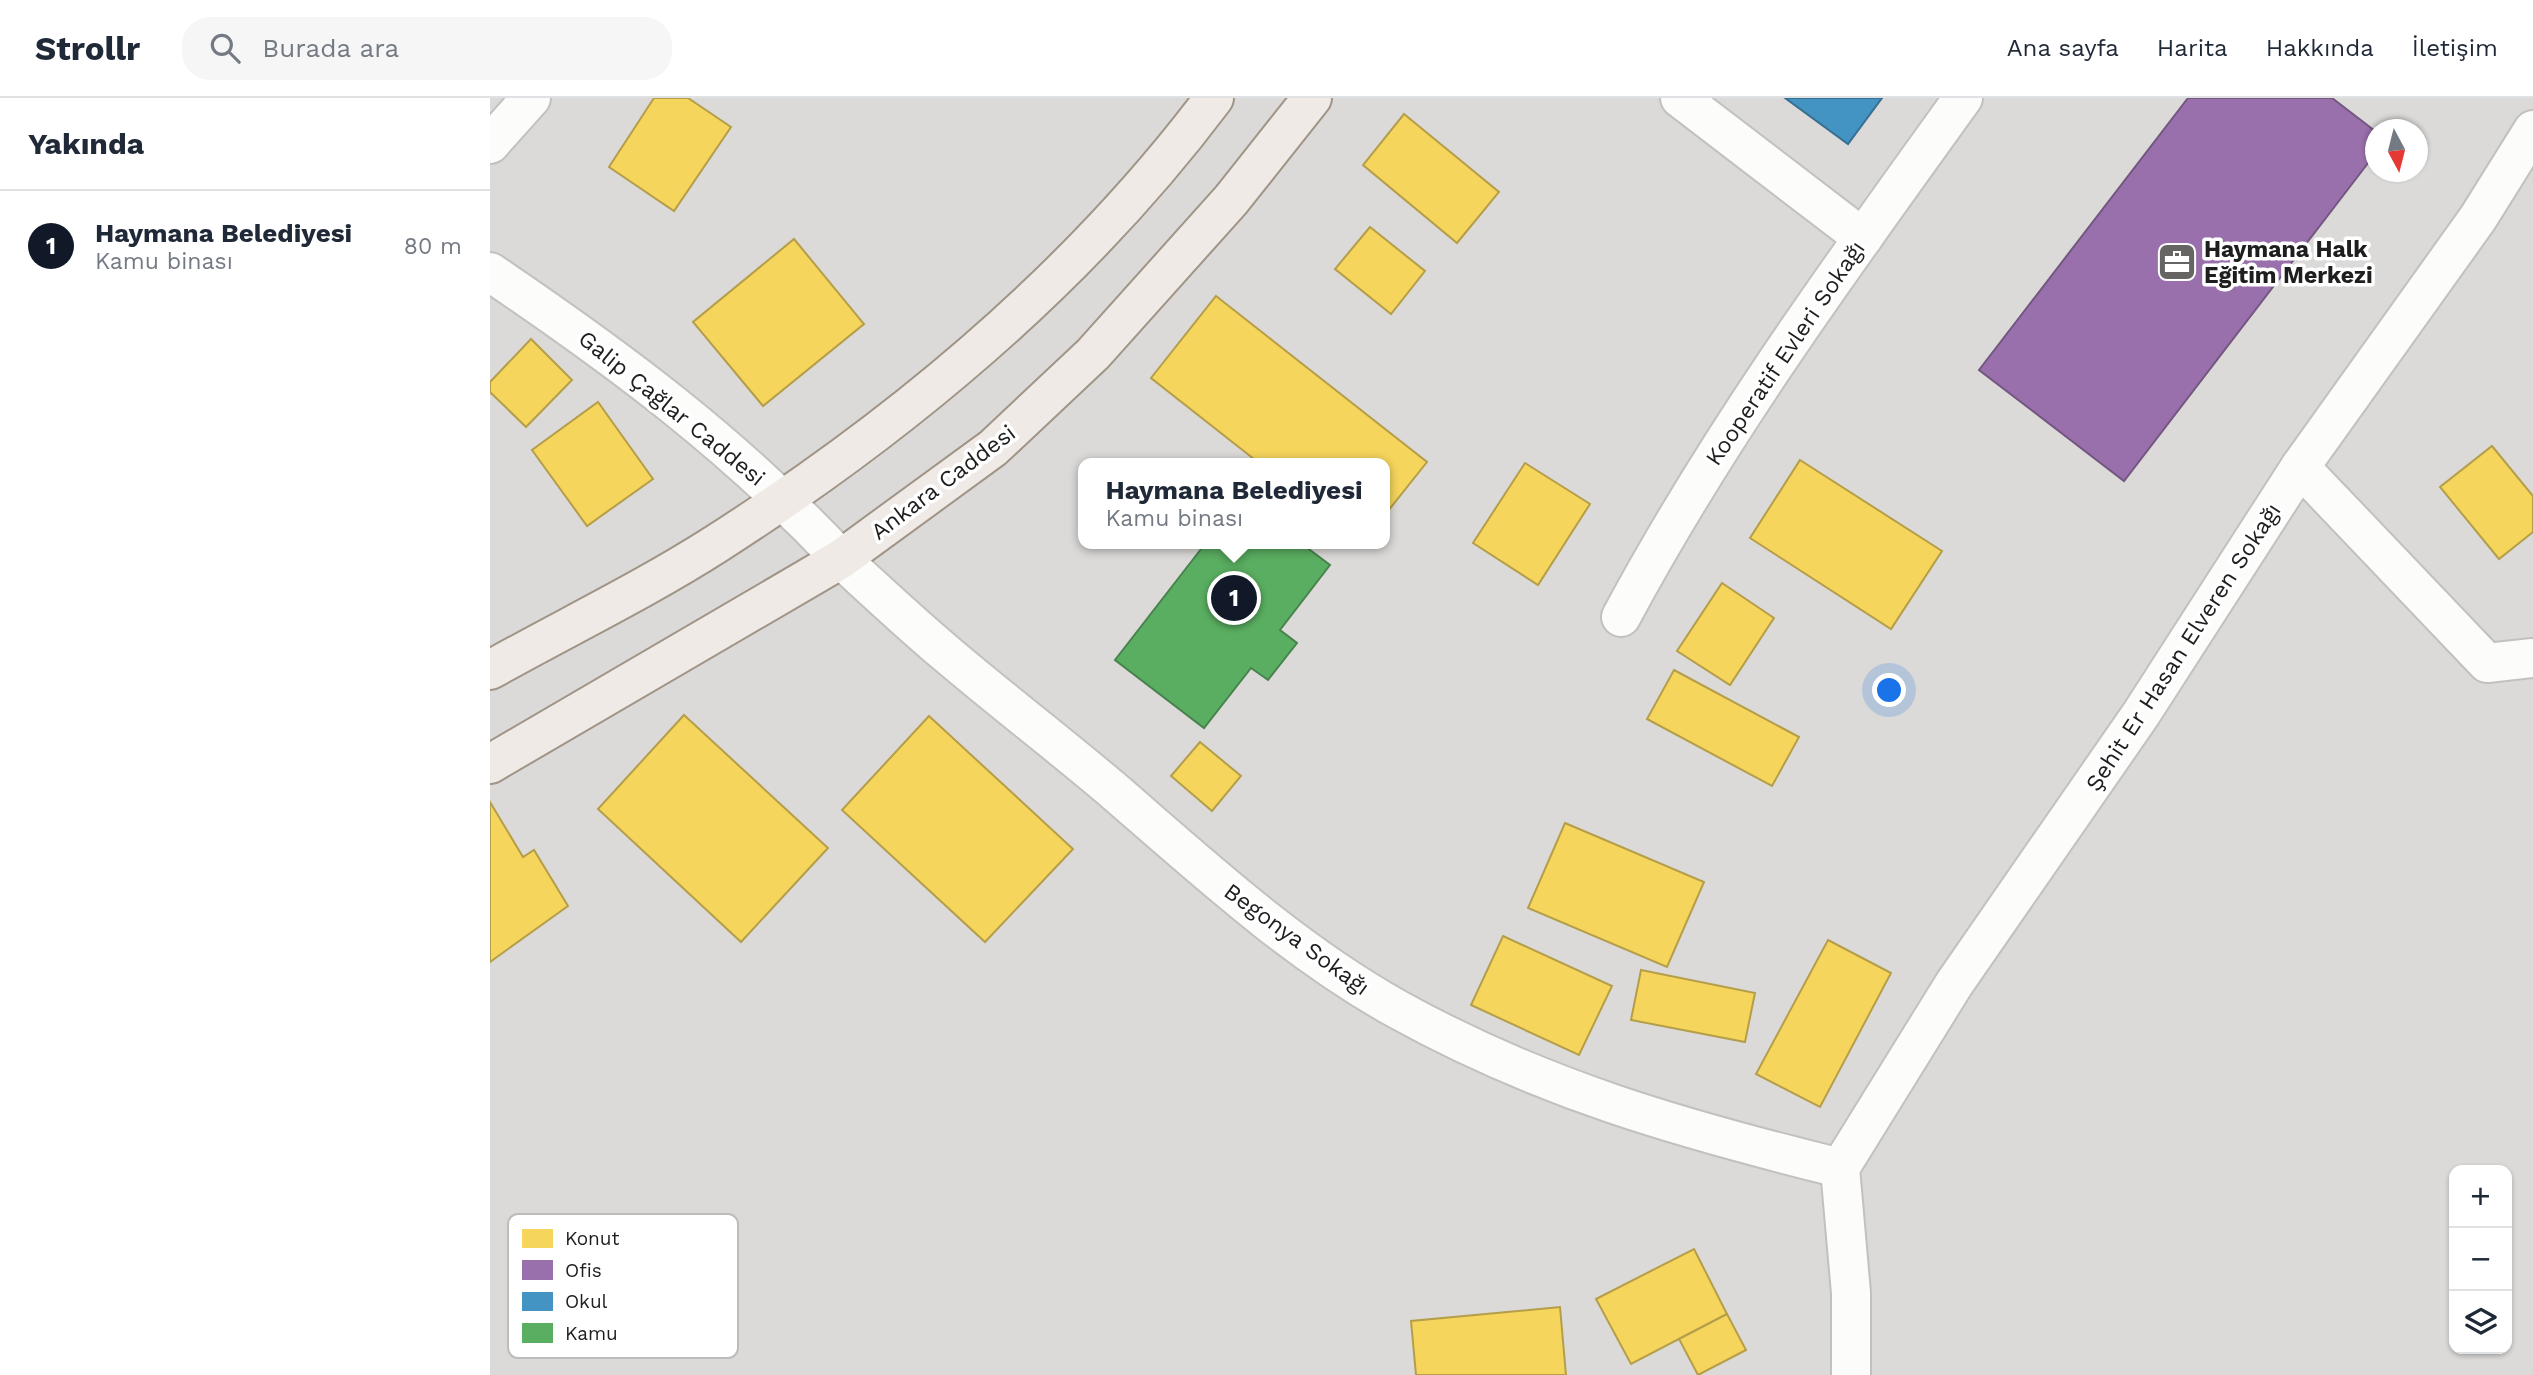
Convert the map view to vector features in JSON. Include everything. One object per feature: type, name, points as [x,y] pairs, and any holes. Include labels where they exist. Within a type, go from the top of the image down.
[{"type":"main road","points":[[490,670],[715,545],[882,428],[1002,331],[1105,230],[1164,165],[1214,98]]},
{"type":"main road","name":"Ankara Caddesi","points":[[490,764],[841,559],[993,448],[1093,354],[1231,200],[1312,98]]},
{"type":"street","points":[[490,144],[531,98]]},
{"type":"street","points":[[1680,98],[1863,238]]},
{"type":"street","name":"Kooperatif Evleri Sokağı","points":[[1621,617],[1657,551],[1716,454],[1863,238],[1963,98]]},
{"type":"street","name":"Şehit Er Hasan Elveren Sokağı","points":[[1840,1168],[1954,984],[2141,714],[2300,467],[2478,218],[2533,130]]},
{"type":"street","name":"Galip Çağlar Caddesi","points":[[490,272],[587,338],[695,420],[783,498],[841,559]]},
{"type":"street","points":[[2300,467],[2487,663],[2533,658]]},
{"type":"street","name":"Begonya Sokağı","points":[[841,559],[947,654],[1111,789],[1220,884],[1318,957],[1396,1008],[1482,1053],[1591,1099],[1706,1135],[1840,1168]]},
{"type":"street","points":[[1840,1168],[1851,1293],[1851,1375]]},
{"type":"shaded area","points":[[490,98],[2533,98],[2533,1375],[490,1375]]},
{"type":"building: Konut","points":[[654,98],[688,98],[731,127],[674,211],[609,167]]},
{"type":"building: Konut","points":[[1404,114],[1499,192],[1457,243],[1363,165]]},
{"type":"building: Konut","points":[[1370,227],[1425,271],[1391,314],[1335,269]]},
{"type":"building: Konut","points":[[794,239],[864,324],[763,406],[693,322]]},
{"type":"building: Konut","points":[[1216,296],[1427,462],[1390,508],[1390,458],[1253,458],[1151,378]]},
{"type":"building: Konut","points":[[531,339],[572,380],[526,427],[490,392],[490,382]]},
{"type":"building: Konut","points":[[598,402],[653,479],[587,526],[532,450]]},
{"type":"building: Konut","points":[[2492,446],[2533,496],[2533,532],[2499,559],[2440,487]]},
{"type":"building: Konut","points":[[1800,460],[1942,551],[1891,629],[1750,538]]},
{"type":"building: Konut","points":[[1525,463],[1590,504],[1538,585],[1473,543]]},
{"type":"building: Konut","points":[[1722,583],[1774,618],[1730,685],[1677,651]]},
{"type":"building: Konut","points":[[1674,670],[1799,737],[1772,786],[1647,719]]},
{"type":"building: Konut","points":[[684,715],[828,848],[741,942],[598,809]]},
{"type":"building: Konut","points":[[929,716],[1073,849],[985,942],[842,810]]},
{"type":"building: Konut","points":[[1200,742],[1241,776],[1212,811],[1171,776]]},
{"type":"building: Konut","points":[[490,802],[523,857],[534,850],[568,906],[490,962]]},
{"type":"building: Konut","points":[[1565,823],[1704,882],[1667,967],[1528,908]]},
{"type":"building: Konut","points":[[1503,936],[1612,986],[1579,1055],[1471,1005]]},
{"type":"building: Konut","points":[[1828,940],[1891,973],[1820,1107],[1756,1074]]},
{"type":"building: Konut","points":[[1641,970],[1755,993],[1745,1042],[1631,1020]]},
{"type":"building: Konut","points":[[1694,1249],[1727,1314],[1631,1364],[1596,1299]]},
{"type":"building: Konut","points":[[1560,1307],[1566,1375],[1416,1375],[1411,1321]]},
{"type":"building: Konut","points":[[1727,1314],[1746,1350],[1698,1375],[1679,1339]]},
{"type":"building: Ofis","name":"Haymana Halk Eğitim Merkezi","points":[[2188,98],[2332,98],[2365,123],[2365,167],[2124,481],[1979,370]]},
{"type":"building: Okul","points":[[1785,98],[1882,98],[1848,144]]},
{"type":"building: Kamu","points":[[1201,549],[1309,549],[1330,565],[1280,630],[1297,643],[1268,680],[1251,668],[1204,728],[1115,660]]},
{"type":"place","name":"Haymana Halk Eğitim Merkezi","points":[[2177,262]]},
{"type":"place","name":"Haymana Belediyesi","points":[[1234,598]]}]
